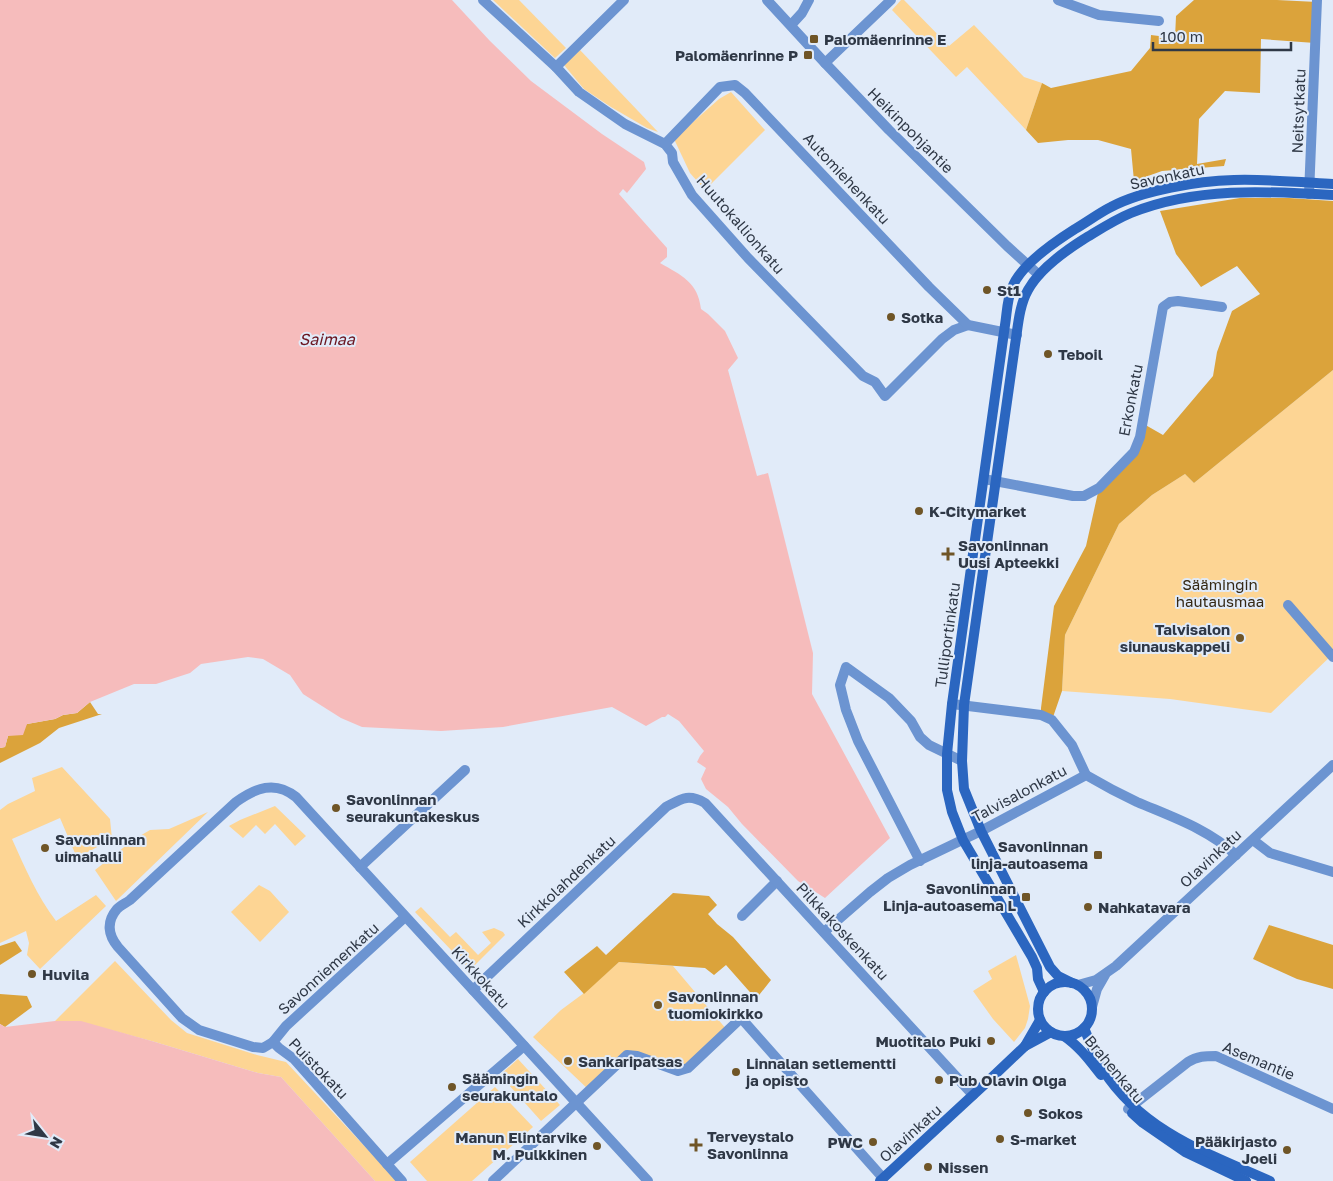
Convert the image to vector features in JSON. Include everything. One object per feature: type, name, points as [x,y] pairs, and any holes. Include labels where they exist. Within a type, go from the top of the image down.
[{"type":"main road","name":"Savonkatu","points":[[1027,265],[1063,236],[1111,207],[1135,197],[1163,189],[1233,180],[1333,184]]},
{"type":"main road","name":"Savonkatu","points":[[1039,275],[1072,246],[1117,220],[1147,208],[1169,202],[1233,192],[1333,195]]},
{"type":"main road","name":"Tulliportinkatu","points":[[1027,265],[1012,287],[1004,332],[952,704],[947,754],[947,790],[952,812],[963,840],[1032,957],[1044,992]]},
{"type":"main road","name":"Tulliportinkatu","points":[[1039,275],[1029,288],[1020,316],[964,705],[962,761],[964,789],[981,831],[1050,967],[1058,976],[1075,984]]},
{"type":"main road","points":[[1056,983],[1075,984],[1085,991],[1090,999],[1091,1015],[1084,1028],[1078,1032],[1064,1036],[1051,1032],[1040,1020],[1038,1005],[1040,998],[1044,992],[1056,983]]},
{"type":"main road","name":"Olavinkatu","points":[[882,1179],[1024,1046],[1040,1020]]},
{"type":"main road","name":"Brahenkatu","points":[[1084,1028],[1103,1070],[1142,1123],[1184,1152],[1246,1181]]},
{"type":"main road","name":"Olavinkatu","points":[[1024,1046],[1051,1032]]},
{"type":"main road","name":"Brahenkatu","points":[[1064,1036],[1081,1050],[1130,1107],[1180,1140],[1270,1181]]},
{"type":"street","points":[[483,0],[556,67],[579,92],[625,124],[665,144]]},
{"type":"street","points":[[556,67],[624,0]]},
{"type":"street","name":"Heikinpohjantie","points":[[767,0],[898,138],[1007,246],[1039,275]]},
{"type":"street","points":[[791,25],[802,13],[809,0]]},
{"type":"street","points":[[825,63],[892,0]]},
{"type":"street","points":[[1058,0],[1099,15],[1159,21]]},
{"type":"street","name":"Neitsytkatu","points":[[1310,194],[1317,0]]},
{"type":"street","name":"Automiehenkatu","points":[[665,144],[720,88],[735,85],[745,93],[928,286],[968,325]]},
{"type":"street","name":"Huutokallionkatu","points":[[665,144],[672,153],[673,162],[692,195],[722,230],[863,376],[875,382],[885,396],[942,339],[954,330],[968,325]]},
{"type":"street","name":"Erkonkatu","points":[[984,479],[1073,496],[1084,496],[1099,488],[1134,452],[1140,437],[1163,307],[1170,302],[1178,301],[1222,307]]},
{"type":"street","points":[[968,325],[1017,335]]},
{"type":"street","points":[[1288,605],[1333,657]]},
{"type":"street","points":[[920,861],[858,741],[846,710],[840,685],[846,667],[889,698],[911,720],[920,737],[929,745],[962,761]]},
{"type":"street","points":[[952,704],[1041,715],[1052,720],[1072,744],[1086,775]]},
{"type":"street","name":"Olavinkatu","points":[[1075,984],[1096,980],[1116,966],[1333,765]]},
{"type":"street","points":[[360,867],[466,770]]},
{"type":"street","name":"Talvisalonkatu","points":[[824,932],[888,878],[1086,775],[1131,799],[1200,828],[1228,847],[1236,855]]},
{"type":"street","name":"Kirkkokatu","points":[[118,908],[130,900],[247,794],[254,790],[270,787],[284,789],[291,793],[360,867],[648,1181]]},
{"type":"street","name":"Pilkkakoskenkatu","points":[[683,798],[691,797],[705,803],[973,1095]]},
{"type":"street","name":"Kirkkolahdenkatu","points":[[473,990],[666,807],[683,798]]},
{"type":"street","points":[[1253,840],[1270,853],[1333,872]]},
{"type":"street","points":[[742,916],[777,881]]},
{"type":"street","name":"Puistokatu","points":[[118,908],[109,923],[112,939],[182,1018],[198,1030],[253,1047],[263,1048],[273,1042],[294,1059],[402,1181]]},
{"type":"street","name":"Savonniemenkatu","points":[[273,1042],[286,1026],[405,917]]},
{"type":"street","name":"Olavinkatu","points":[[1092,1007],[1097,989],[1107,972]]},
{"type":"street","points":[[492,1181],[627,1056],[637,1056],[678,1071],[688,1068],[741,1018],[882,1179]]},
{"type":"street","points":[[387,1164],[524,1046]]},
{"type":"street","name":"Asemantie","points":[[1130,1107],[1188,1062],[1197,1057],[1216,1056],[1333,1109]]},
{"type":"green space","points":[[493,0],[519,0],[566,48],[555,58]]},
{"type":"green space","points":[[901,0],[904,0],[949,46],[974,25],[1024,77],[1042,83],[1026,130],[967,67],[956,77],[892,10]]},
{"type":"green space","points":[[580,50],[658,132],[647,128],[584,89],[564,65]]},
{"type":"green space","points":[[731,92],[765,130],[705,190],[690,173],[674,139],[719,99]]},
{"type":"green space","name":"Säämingin hautausmaa","points":[[1333,370],[1333,654],[1271,713],[1170,699],[1062,691],[1065,635],[1119,524],[1152,495],[1185,474],[1194,483]]},
{"type":"green space","points":[[62,767],[110,819],[112,839],[77,858],[60,818],[12,839],[37,892],[56,921],[96,895],[106,906],[40,969],[27,955],[29,943],[26,931],[0,943],[0,810],[35,791],[32,778]]},
{"type":"green space","points":[[275,806],[306,836],[295,846],[275,824],[265,834],[256,825],[243,838],[229,826],[240,820]]},
{"type":"green space","points":[[208,812],[116,901],[95,870],[133,840],[150,830],[169,829]]},
{"type":"green space","points":[[259,885],[270,891],[289,912],[260,942],[231,912]]},
{"type":"green space","points":[[421,907],[450,937],[456,932],[478,955],[491,943],[482,932],[494,928],[505,935],[470,970],[415,912]]},
{"type":"green space","points":[[1016,955],[1030,1006],[1025,1028],[1014,1042],[993,1019],[973,991],[992,979],[988,971]]},
{"type":"green space","points":[[115,961],[171,1020],[187,1033],[286,1062],[397,1181],[375,1181],[281,1077],[258,1073],[81,1022],[55,1021]]},
{"type":"green space","points":[[619,962],[673,966],[727,1030],[678,1071],[627,1055],[589,1090],[533,1037],[561,1010],[584,993]]},
{"type":"green space","points":[[518,1059],[560,1105],[541,1121],[500,1075]]},
{"type":"green space","points":[[495,1087],[533,1127],[472,1181],[427,1181],[410,1162]]},
{"type":"shaded area","points":[[1194,0],[1317,2],[1315,43],[1261,39],[1260,93],[1225,91],[1199,119],[1197,164],[1226,159],[1224,166],[1162,171],[1134,181],[1131,149],[1098,140],[1038,143],[1026,130],[1042,83],[1051,88],[1131,71],[1150,48],[1151,35],[1175,38],[1176,16]]},
{"type":"shaded area","points":[[1240,198],[1289,198],[1333,201],[1333,370],[1194,483],[1185,474],[1152,495],[1119,524],[1065,635],[1062,691],[1052,720],[1041,715],[1041,708],[1054,606],[1086,546],[1099,488],[1134,452],[1142,423],[1163,435],[1213,376],[1217,352],[1232,311],[1260,294],[1237,266],[1201,287],[1176,254],[1160,211]]},
{"type":"shaded area","points":[[90,702],[98,714],[102,714],[59,728],[40,743],[0,763],[0,748],[5,747],[8,736],[27,724],[77,713]]},
{"type":"shaded area","points":[[673,893],[709,896],[717,905],[708,914],[733,937],[771,980],[756,999],[726,965],[714,975],[705,968],[619,962],[584,994],[564,972],[597,946],[606,955]]},
{"type":"shaded area","points":[[1269,925],[1333,945],[1333,989],[1297,979],[1253,959]]},
{"type":"shaded area","points":[[15,941],[22,951],[0,965],[0,946]]},
{"type":"shaded area","points":[[0,994],[27,996],[32,1007],[5,1027],[0,1024]]},
{"type":"water","name":"Saimaa","points":[[0,0],[452,0],[531,81],[602,134],[644,162],[646,169],[627,193],[623,189],[619,194],[667,248],[667,257],[660,263],[687,280],[692,286],[696,292],[701,309],[725,331],[738,358],[728,370],[757,476],[768,473],[813,653],[812,694],[890,838],[825,898],[798,881],[742,824],[728,807],[706,789],[701,779],[706,768],[697,762],[704,751],[679,721],[668,714],[646,726],[612,707],[503,727],[441,731],[362,727],[341,718],[303,694],[290,675],[263,659],[248,657],[201,664],[190,673],[156,684],[134,684],[90,702],[77,713],[27,724],[23,735],[8,736],[5,747],[0,748]]},
{"type":"water","points":[[55,1021],[81,1021],[258,1073],[281,1077],[375,1181],[0,1181],[0,1024],[5,1027]]},
{"type":"place","name":"Palomäenrinne E","points":[[814,39]]},
{"type":"place","name":"Palomäenrinne P","points":[[808,55]]},
{"type":"place","name":"St1","points":[[987,290]]},
{"type":"place","name":"Sotka","points":[[891,317]]},
{"type":"place","name":"Teboil","points":[[1048,354]]},
{"type":"place","name":"K-Citymarket","points":[[919,511]]},
{"type":"place","name":"Savonlinnan Uusi Apteekki","points":[[948,554]]},
{"type":"place","name":"Talvisalon siunauskappeli","points":[[1240,638]]},
{"type":"place","name":"Savonlinnan seurakuntakeskus","points":[[336,808]]},
{"type":"place","name":"Savonlinnan uimahalli","points":[[45,848]]},
{"type":"place","name":"Savonlinnan linja-autoasema","points":[[1098,855]]},
{"type":"place","name":"Savonlinnan Linja-autoasema L","points":[[1026,897]]},
{"type":"place","name":"Nahkatavara","points":[[1088,907]]},
{"type":"place","name":"Huvila","points":[[32,974]]},
{"type":"place","name":"Savonlinnan tuomiokirkko","points":[[658,1005]]},
{"type":"place","name":"Muotitalo Puki","points":[[991,1041]]},
{"type":"place","name":"Sankaripatsas","points":[[568,1061]]},
{"type":"place","name":"Linnalan setlementti ja opisto","points":[[736,1072]]},
{"type":"place","name":"Pub Olavin Olga","points":[[939,1080]]},
{"type":"place","name":"Säämingin seurakuntalo","points":[[452,1087]]},
{"type":"place","name":"Sokos","points":[[1028,1113]]},
{"type":"place","name":"S-market","points":[[1000,1139]]},
{"type":"place","name":"PWC","points":[[873,1142]]},
{"type":"place","name":"Terveystalo Savonlinna","points":[[696,1145]]},
{"type":"place","name":"Manun Elintarvike M. Pulkkinen","points":[[597,1146]]},
{"type":"place","name":"Pääkirjasto Joeli","points":[[1287,1150]]},
{"type":"place","name":"Nissen","points":[[928,1167]]}]
